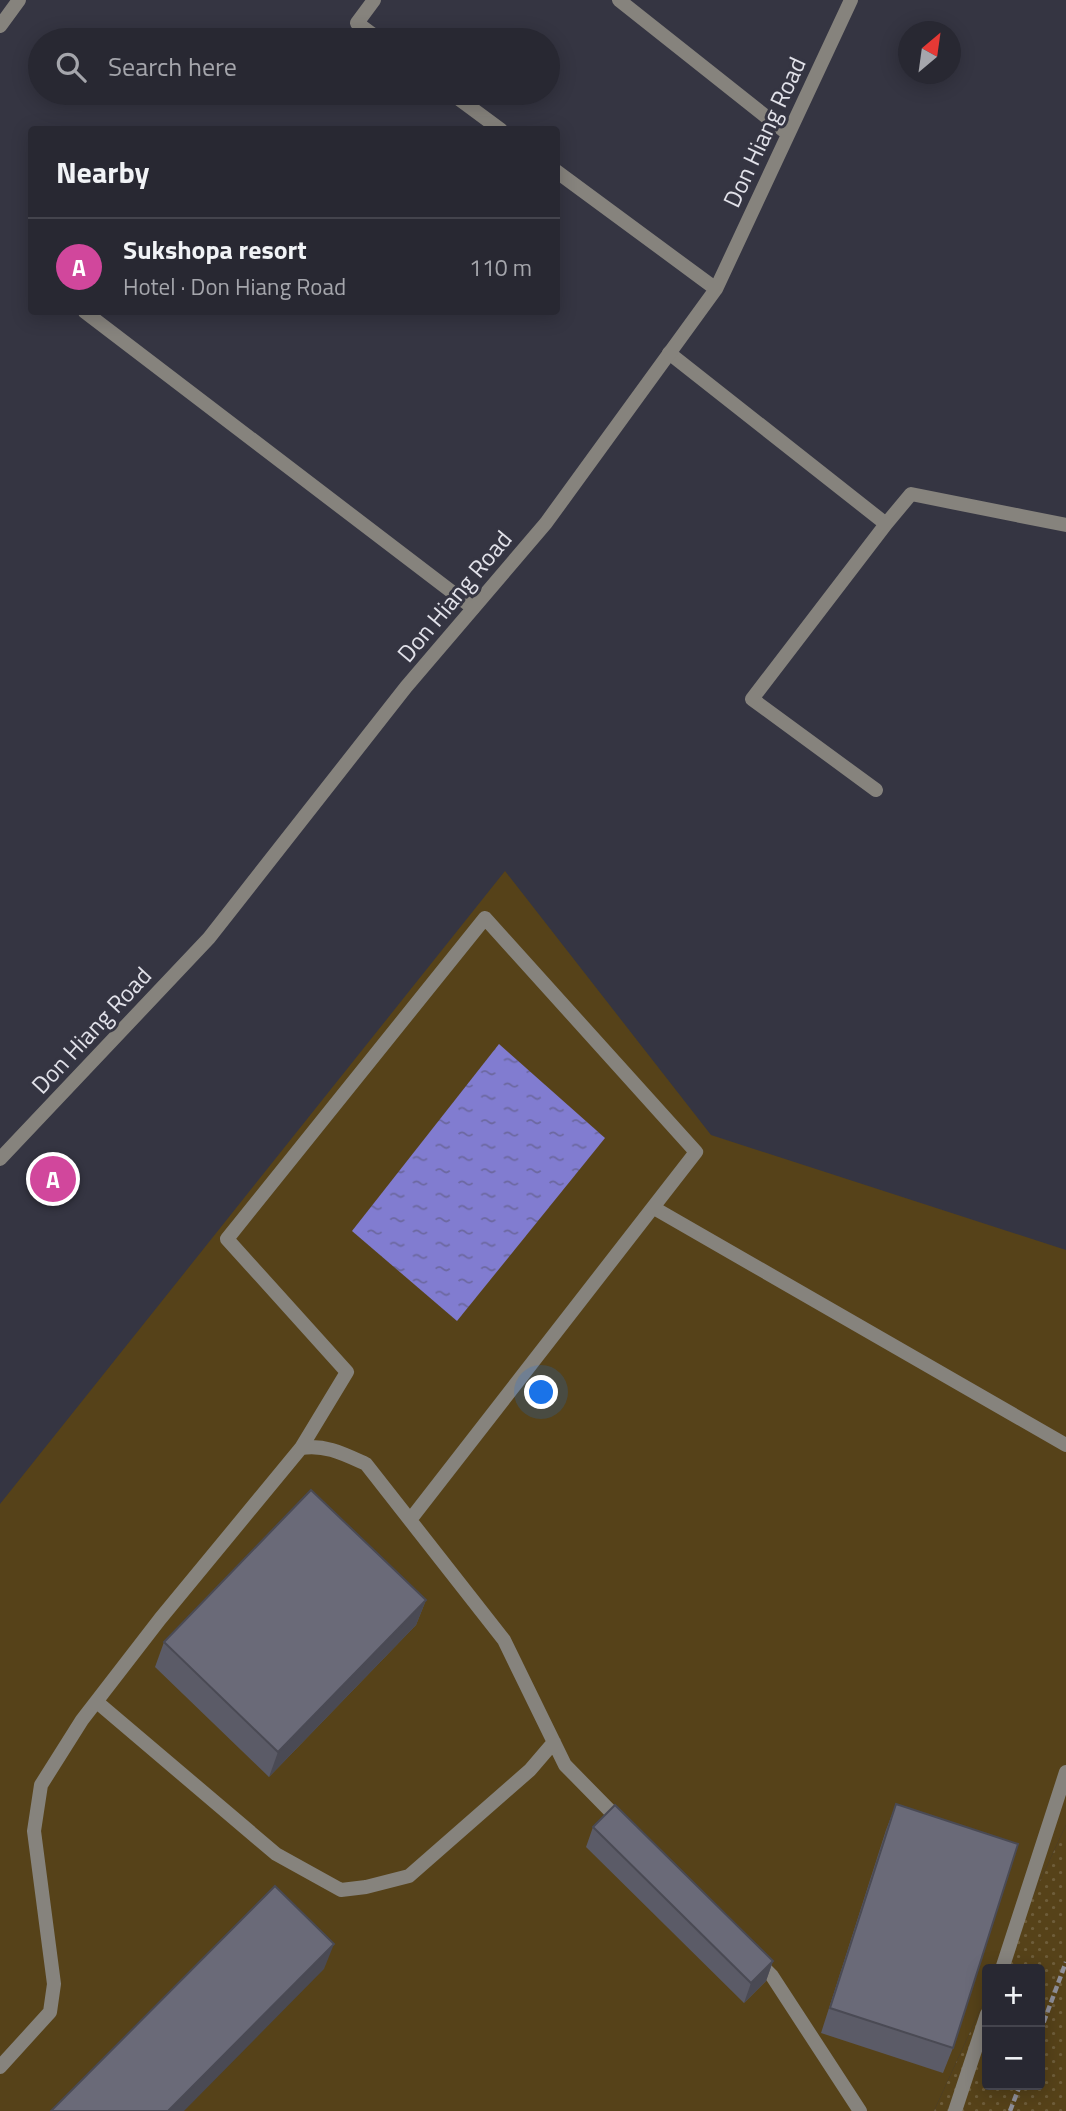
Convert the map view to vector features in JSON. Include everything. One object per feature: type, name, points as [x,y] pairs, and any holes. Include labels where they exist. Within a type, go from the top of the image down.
[{"type":"street","points":[[0,26],[19,0]]},
{"type":"street","points":[[364,28],[357,23],[374,0]]},
{"type":"street","points":[[619,0],[788,134]]},
{"type":"street","name":"Don Hiang Road","points":[[0,1159],[209,938],[406,687],[547,523],[716,289],[851,0]]},
{"type":"street","points":[[467,105],[495,126]]},
{"type":"street","points":[[560,174],[716,289]]},
{"type":"street","points":[[89,315],[473,608]]},
{"type":"street","points":[[668,352],[886,524]]},
{"type":"street","points":[[876,790],[752,699],[911,494],[1066,525]]},
{"type":"street","points":[[0,2067],[50,2012],[54,1984],[34,1831],[41,1784],[97,1702],[160,1619],[301,1448],[347,1372],[227,1239],[485,918],[696,1152],[410,1520]]},
{"type":"street","points":[[654,1208],[1066,1445]]},
{"type":"street","points":[[301,1448],[316,1446],[340,1451],[366,1464],[504,1640],[565,1765],[631,1832]]},
{"type":"street","points":[[97,1702],[276,1854],[341,1890],[366,1887],[409,1876],[530,1770],[554,1742]]},
{"type":"street","points":[[1004,1964],[1066,1772]]},
{"type":"street","points":[[744,1947],[772,1976],[860,2111]]},
{"type":"street","points":[[955,2111],[983,2027]]},
{"type":"path","points":[[1042,2027],[1066,1962]]},
{"type":"path","points":[[1010,2111],[1018,2090]]},
{"type":"shaded area","points":[[505,871],[711,1135],[1066,1250],[1066,1825],[1001,1964],[982,1964],[982,2006],[934,2111],[0,2111],[0,1504]]},
{"type":"shaded area","points":[[1066,1825],[1066,2111],[934,2111],[982,2006],[982,2090],[1045,2090],[1045,1964],[1001,1964]]},
{"type":"water","points":[[499,1044],[605,1138],[457,1321],[352,1231]]},
{"type":"building","points":[[311,1490],[426,1600],[278,1752],[164,1642]]},
{"type":"building","points":[[896,1804],[1018,1844],[953,2048],[830,2008]]},
{"type":"building","points":[[615,1805],[773,1961],[751,1983],[593,1827]]},
{"type":"building","points":[[275,1886],[334,1944],[168,2111],[51,2111]]},
{"type":"place","name":"Sukshopa resort","points":[[53,1179]]}]
